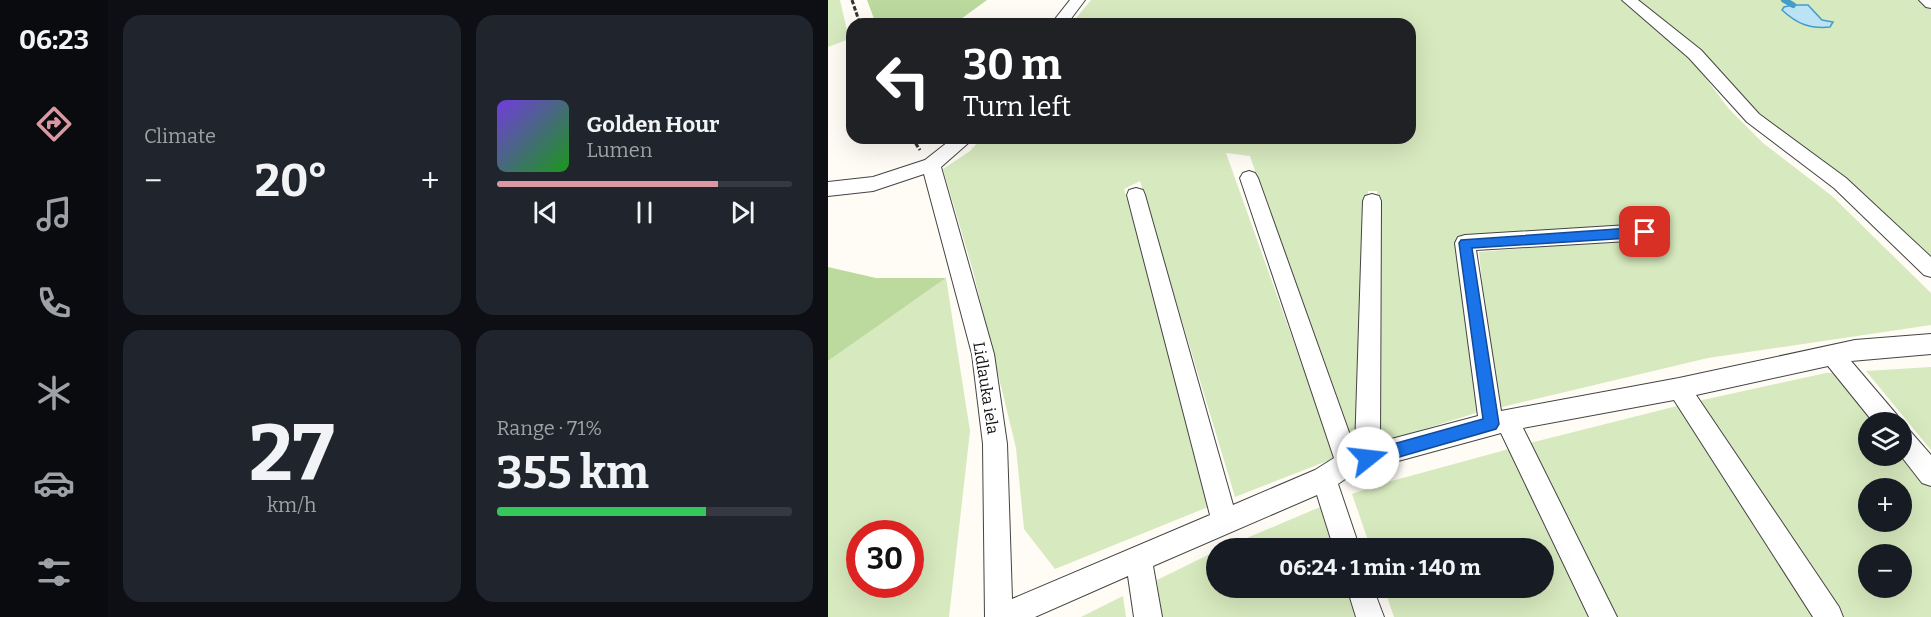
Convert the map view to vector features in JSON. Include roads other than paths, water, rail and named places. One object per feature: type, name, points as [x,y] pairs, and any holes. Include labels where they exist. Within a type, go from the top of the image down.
[{"type":"street","points":[[1064,18],[1078,0]]},
{"type":"street","points":[[1629,0],[1695,54],[1753,118],[1840,183],[1931,269]]},
{"type":"street","points":[[1926,0],[1931,4]]},
{"type":"street","points":[[828,189],[873,184],[931,165],[957,144]]},
{"type":"street","name":"Lidlauka iela","points":[[931,165],[983,354],[995,444],[1001,617]]},
{"type":"street","points":[[1249,178],[1358,461]]},
{"type":"street","points":[[1136,195],[1225,522]]},
{"type":"street","points":[[1358,461],[1372,201]]},
{"type":"street","points":[[1603,617],[1499,422],[1465,243],[1645,232]]},
{"type":"street","points":[[1001,617],[1324,479],[1358,461],[1499,422],[1679,388],[1855,350],[1931,344]]},
{"type":"street","points":[[1833,355],[1880,412]]},
{"type":"street","points":[[1679,388],[1829,617]]},
{"type":"street","points":[[1912,451],[1931,474]]},
{"type":"street","points":[[1324,479],[1343,538]]},
{"type":"street","points":[[1139,558],[1148,617]]},
{"type":"street","points":[[1363,598],[1370,617]]},
{"type":"water","points":[[1808,5],[1822,20],[1833,22],[1830,27],[1804,24],[1782,10],[1784,7]]},
{"type":"waterway","points":[[1784,0],[1793,5]]}]
